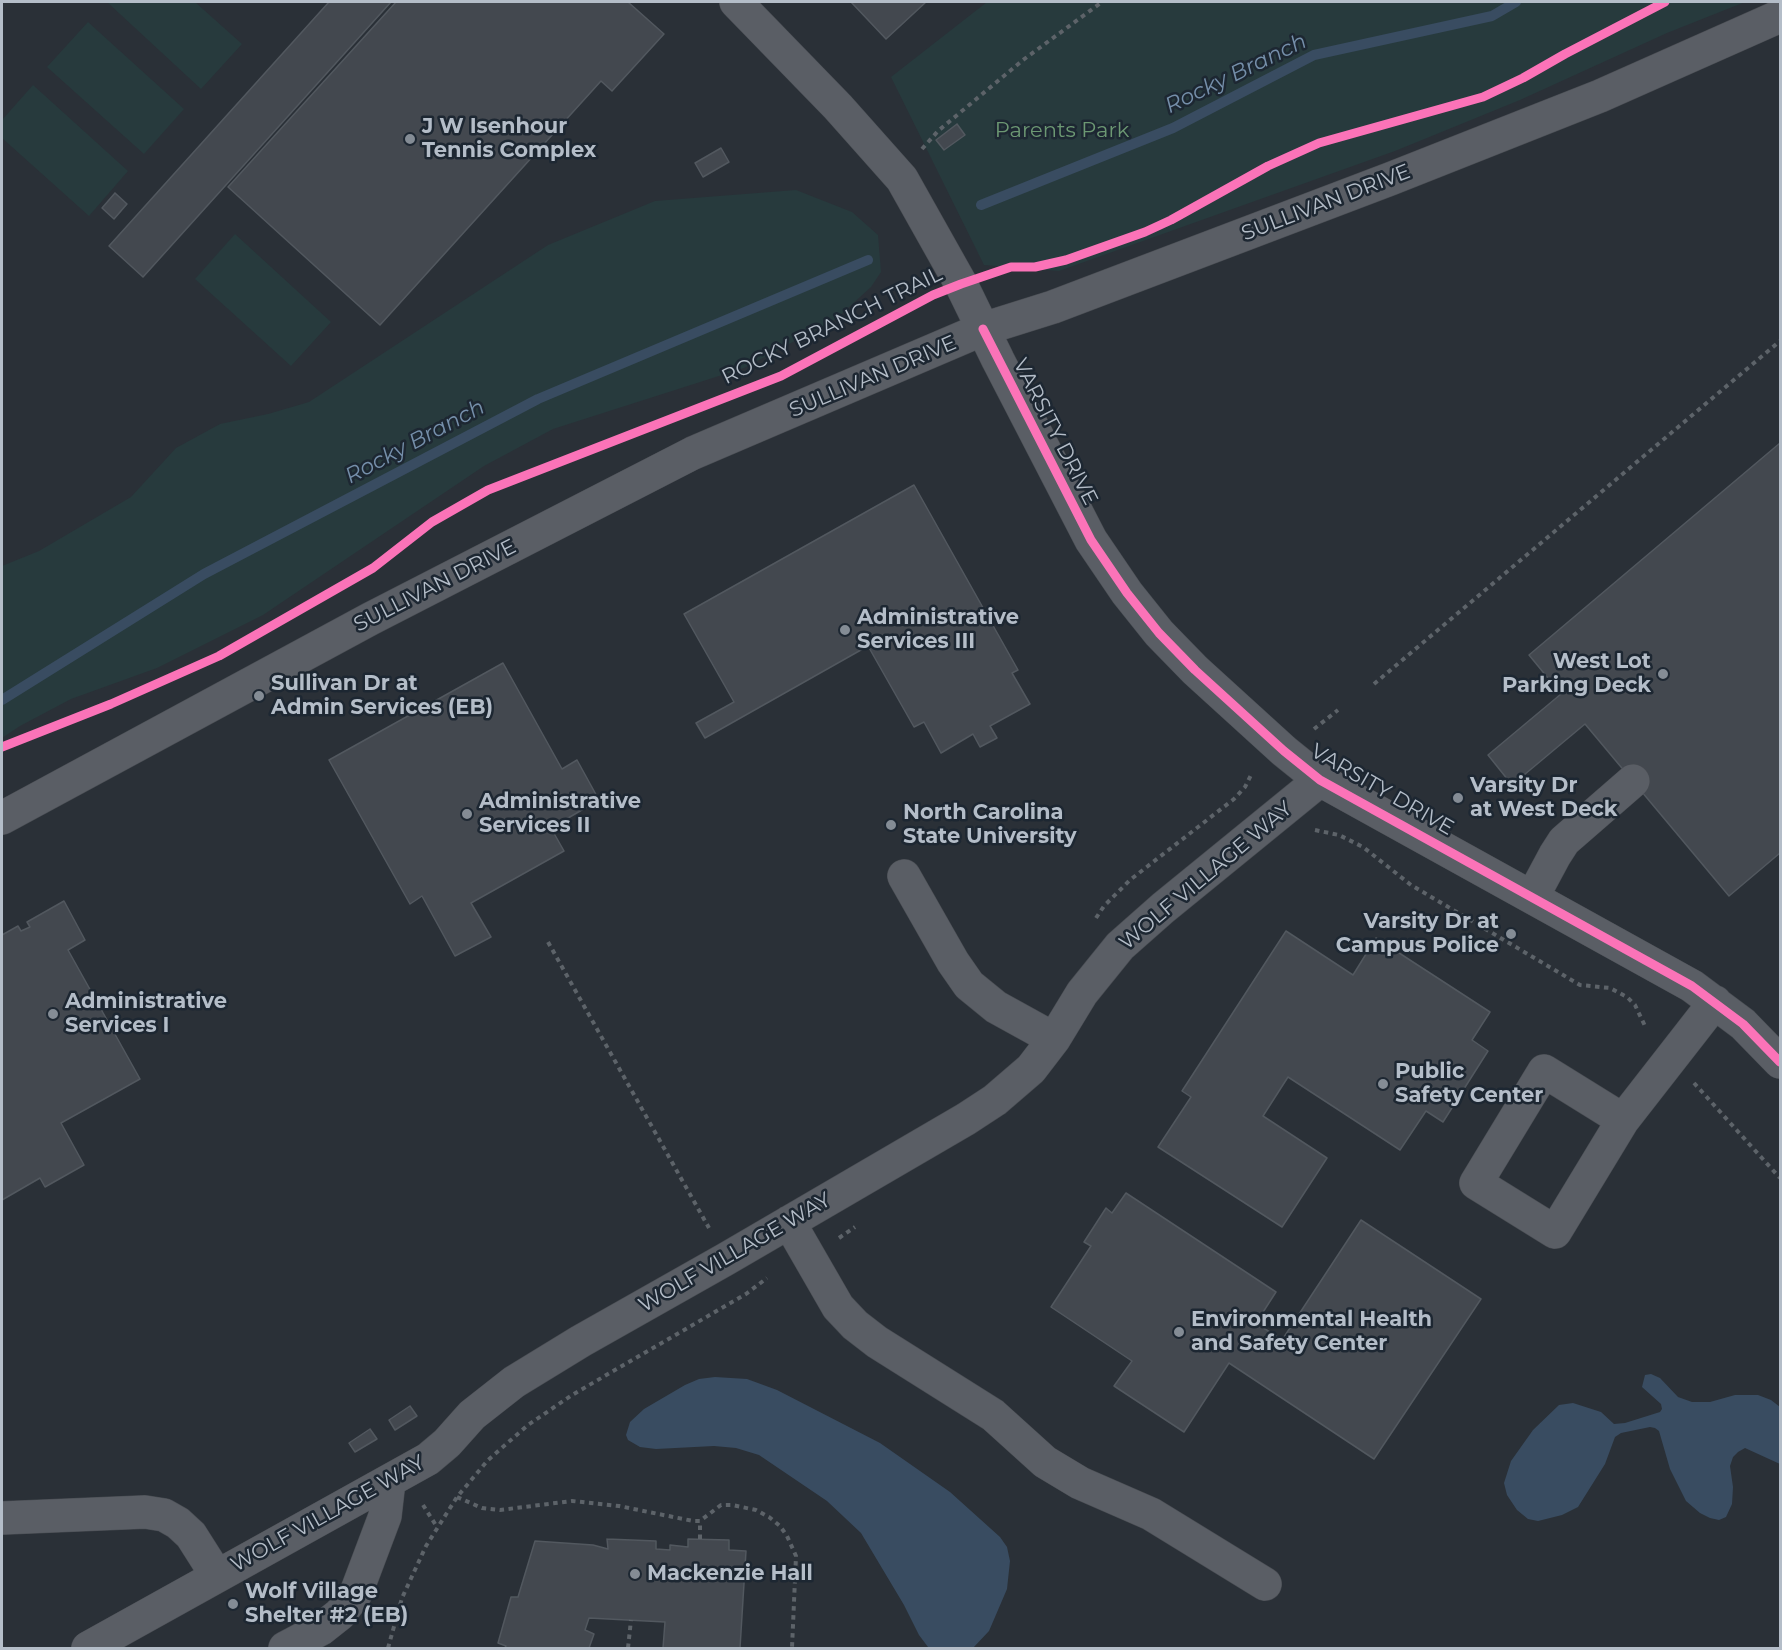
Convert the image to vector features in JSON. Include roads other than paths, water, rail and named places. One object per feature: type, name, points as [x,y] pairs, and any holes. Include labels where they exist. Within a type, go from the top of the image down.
[{"type":"street","name":"VARSITY DRIVE","points":[[736,2],[838,107],[902,179],[962,284],[983,330],[1091,540],[1127,593],[1159,633],[1195,670],[1284,751],[1320,780],[1692,986],[1743,1024],[1780,1062]]},
{"type":"street","name":"SULLIVAN DRIVE","points":[[2,818],[370,619],[693,453],[983,330],[1053,307],[1390,179],[1600,96],[1780,16]]},
{"type":"street","name":"WOLF VILLAGE WAY","points":[[88,1648],[428,1459],[447,1443],[472,1415],[514,1382],[995,1100],[1031,1069],[1054,1039],[1082,993],[1120,946],[1162,908],[1320,780]]},
{"type":"street","points":[[1533,896],[1564,841],[1633,781]]},
{"type":"street","points":[[904,876],[953,962],[969,985],[996,1007],[1054,1039]]},
{"type":"street","points":[[1623,1120],[1544,1071],[1476,1183],[1555,1232],[1623,1120],[1715,1002]]},
{"type":"street","points":[[789,1222],[838,1307],[855,1325],[993,1414],[1045,1462],[1080,1483],[1150,1514],[1265,1584]]},
{"type":"street","points":[[285,1648],[321,1629],[340,1614],[356,1593],[385,1516],[389,1481]]},
{"type":"street","points":[[2,1518],[145,1512],[164,1515],[178,1523],[191,1535],[217,1576]]},
{"type":"water","points":[[1651,1374],[1660,1378],[1678,1397],[1692,1402],[1710,1402],[1735,1395],[1758,1395],[1771,1400],[1780,1407],[1780,1464],[1745,1448],[1738,1452],[1733,1457],[1730,1466],[1733,1487],[1732,1504],[1726,1517],[1719,1520],[1710,1518],[1686,1501],[1670,1469],[1659,1431],[1650,1427],[1621,1433],[1615,1437],[1605,1464],[1578,1507],[1562,1515],[1538,1521],[1528,1519],[1517,1510],[1507,1495],[1504,1483],[1511,1461],[1533,1430],[1559,1405],[1573,1403],[1601,1412],[1614,1424],[1625,1423],[1660,1412],[1661,1404],[1642,1387],[1645,1375]]},
{"type":"water","points":[[715,1377],[747,1379],[777,1390],[880,1443],[950,1492],[1000,1537],[1007,1547],[1010,1561],[1007,1589],[989,1631],[973,1648],[928,1647],[861,1533],[827,1501],[759,1455],[736,1448],[714,1446],[656,1449],[640,1447],[628,1440],[626,1435],[630,1422],[644,1409],[685,1385],[699,1379]]},
{"type":"waterway","name":"Rocky Branch","points":[[981,205],[1173,128],[1314,55],[1492,16],[1516,2]]},
{"type":"waterway","name":"Rocky Branch","points":[[2,700],[204,574],[538,399],[868,260]]},
{"type":"place","name":"J W Isenhour Tennis Complex","points":[[410,139]]},
{"type":"place","name":"Administrative Services III","points":[[845,630]]},
{"type":"place","name":"West Lot Parking Deck","points":[[1663,674]]},
{"type":"place","name":"Sullivan Dr at Admin Services (EB)","points":[[259,696]]},
{"type":"place","name":"Varsity Dr at West Deck","points":[[1458,798]]},
{"type":"place","name":"Administrative Services II","points":[[467,814]]},
{"type":"place","name":"North Carolina State University","points":[[891,825]]},
{"type":"place","name":"Varsity Dr at Campus Police","points":[[1511,934]]},
{"type":"place","name":"Administrative Services I","points":[[53,1014]]},
{"type":"place","name":"Public Safety Center","points":[[1383,1084]]},
{"type":"place","name":"Environmental Health and Safety Center","points":[[1179,1332]]},
{"type":"place","name":"Mackenzie Hall","points":[[635,1574]]},
{"type":"place","name":"Wolf Village Shelter #2 (EB)","points":[[233,1604]]},
{"type":"park label","name":"Parents Park","points":[[1062,131]]}]
